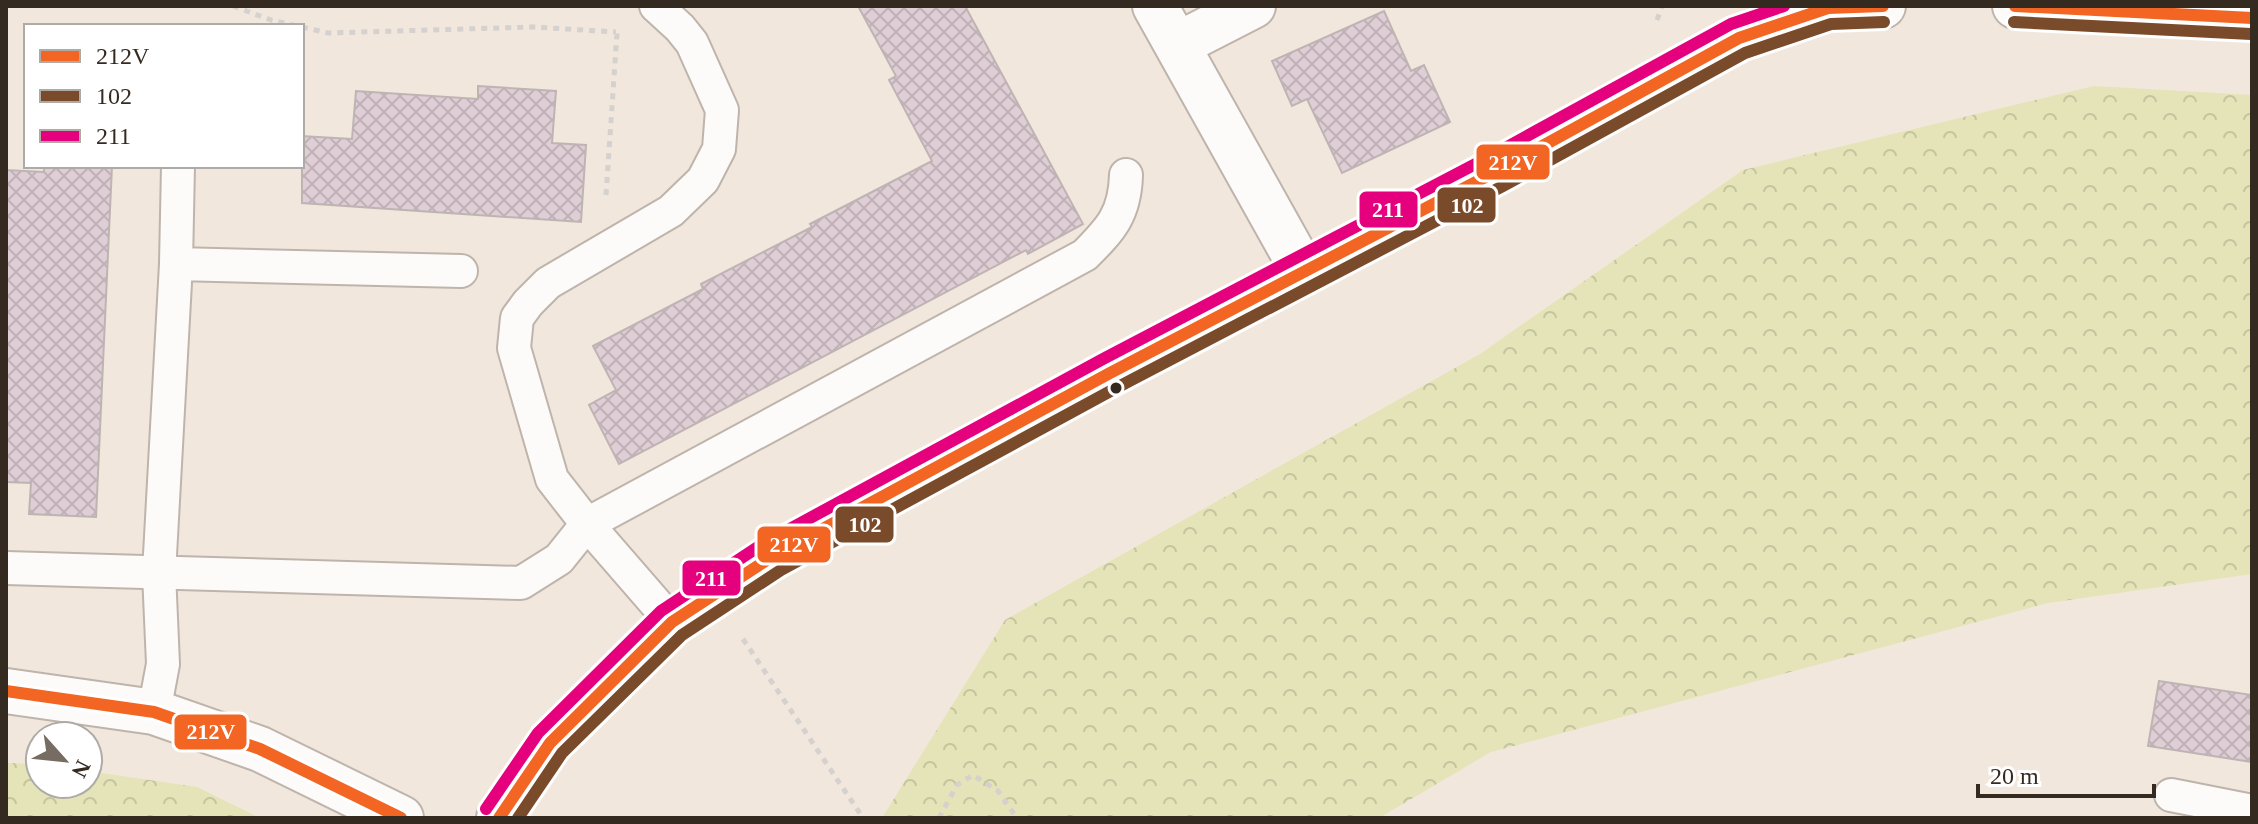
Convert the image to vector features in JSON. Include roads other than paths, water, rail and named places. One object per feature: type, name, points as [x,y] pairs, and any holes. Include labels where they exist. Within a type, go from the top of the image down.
[{"type":"street","points":[[1155,6],[1303,271]]},
{"type":"street","points":[[1177,45],[1253,6]]},
{"type":"street","points":[[499,818],[550,743],[672,622],[773,556],[1303,271],[1495,172],[1739,38],[1828,7],[1883,6]]},
{"type":"street","points":[[2015,6],[2252,18]]},
{"type":"street","points":[[6,691],[154,712],[260,749],[401,818]]},
{"type":"lane","points":[[656,6],[692,43],[716,96],[722,110],[719,149],[703,180],[671,211],[548,283],[517,318],[514,348],[552,479],[672,622]]},
{"type":"lane","points":[[154,712],[163,664],[159,573],[176,264],[178,168]]},
{"type":"lane","points":[[6,568],[521,583],[559,559],[587,524],[1085,255],[1109,232],[1125,199],[1126,175]]},
{"type":"lane","points":[[176,264],[461,271]]},
{"type":"lane","points":[[2171,795],[2252,811]]}]
